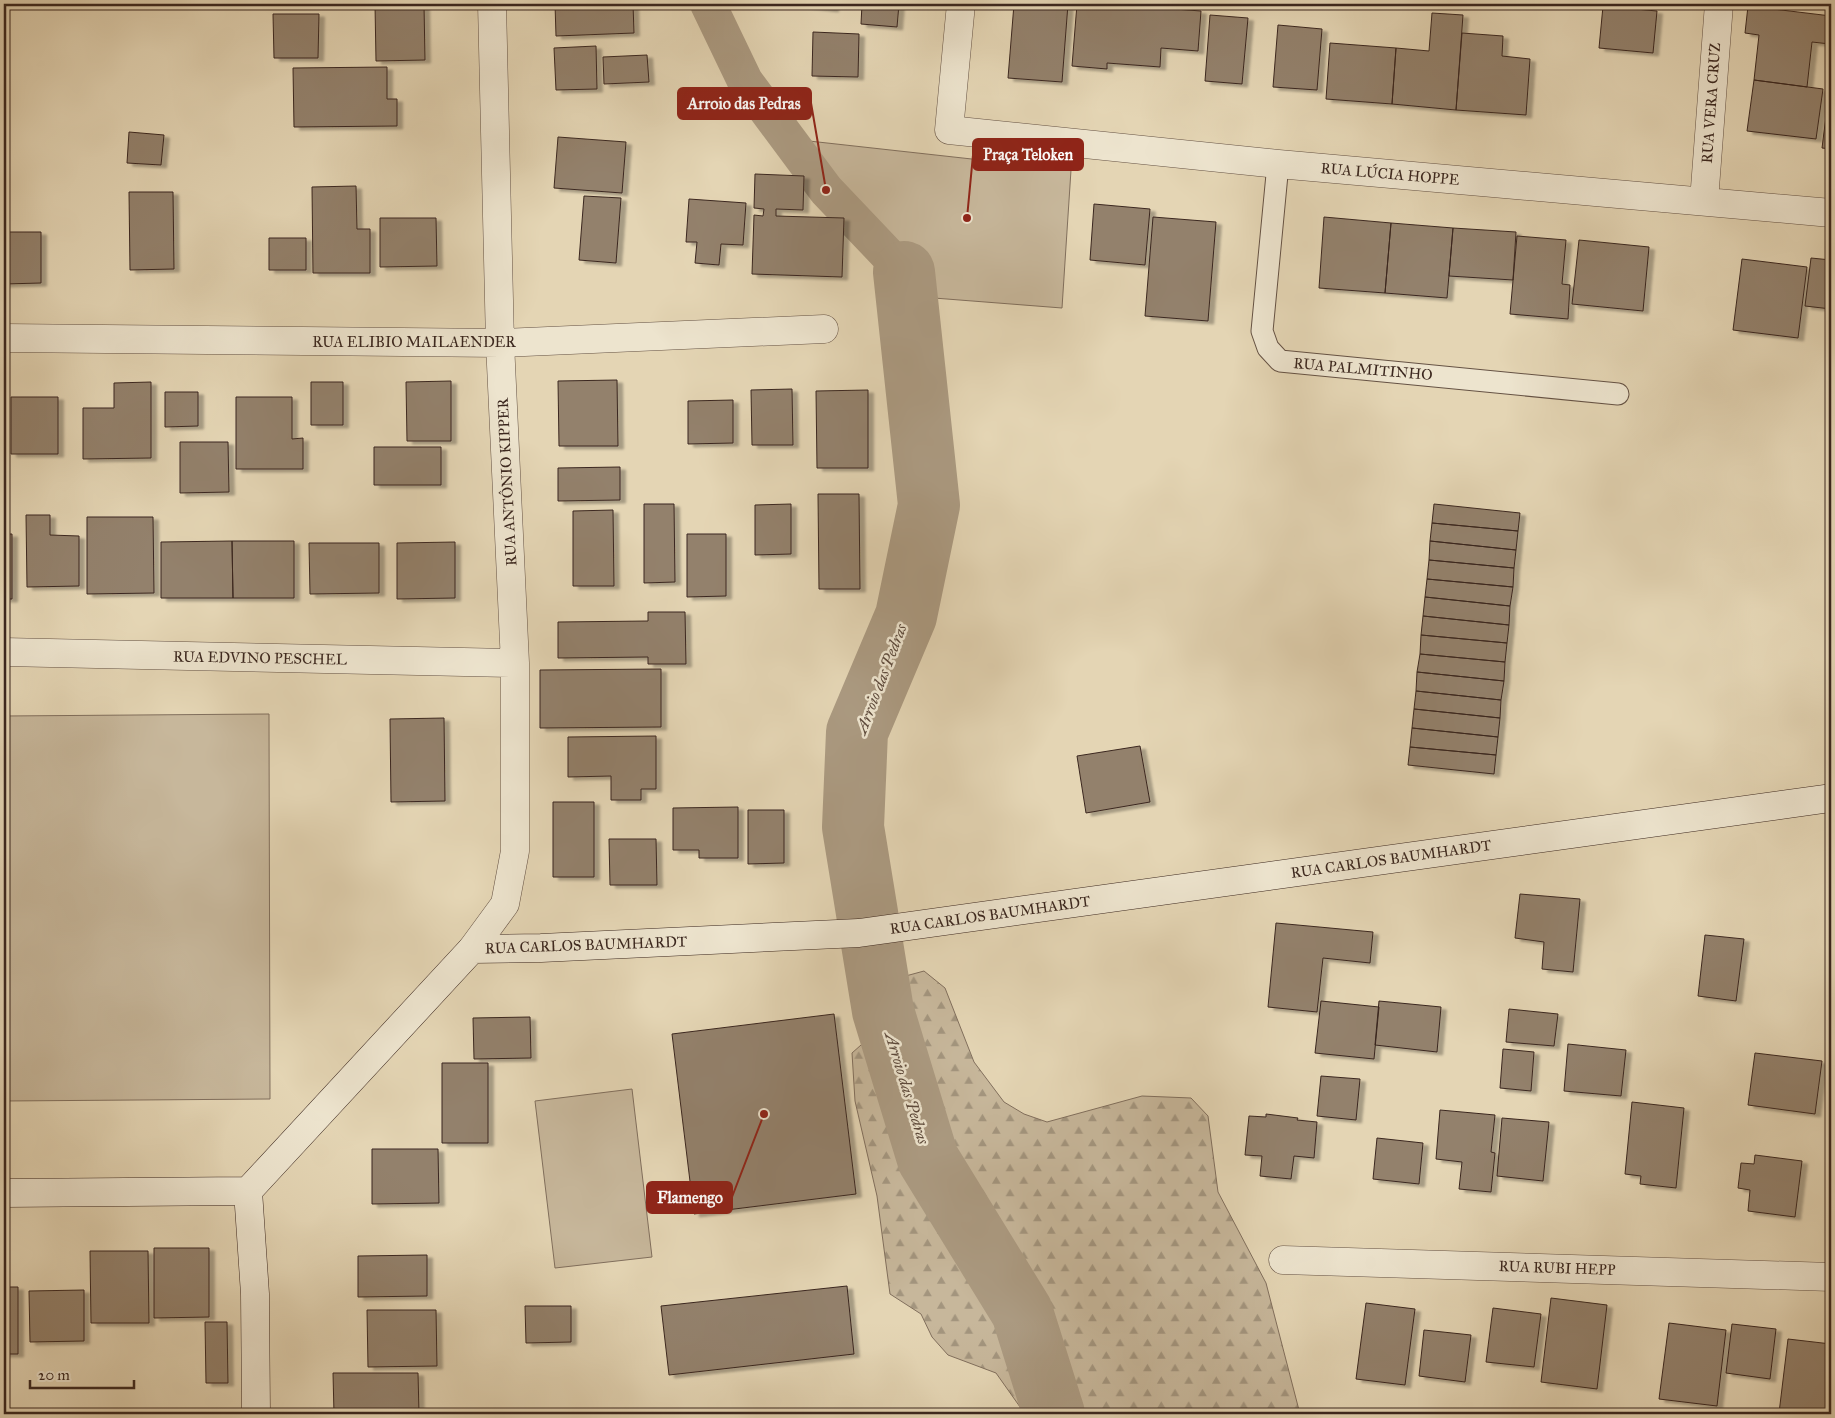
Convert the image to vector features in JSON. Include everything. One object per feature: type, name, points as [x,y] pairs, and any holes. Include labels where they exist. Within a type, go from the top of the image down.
[{"type":"street","name":"RUA ANTÔNIO KIPPER","points":[[472,949],[506,904],[515,850],[515,663],[500,343],[492,4]]},
{"type":"street","name":"RUA LÚCIA HOPPE","points":[[961,4],[949,130],[1278,164],[1831,213]]},
{"type":"street","name":"RUA VERA CRUZ","points":[[1704,201],[1719,4]]},
{"type":"street","name":"RUA ELIBIO MAILAENDER","points":[[4,338],[500,343],[824,329]]},
{"type":"street","name":"RUA EDVINO PESCHEL","points":[[4,652],[515,663]]},
{"type":"street","name":"RUA CARLOS BAUMHARDT","points":[[248,1191],[472,949],[541,948],[859,933],[1831,798]]},
{"type":"street","points":[[4,1193],[248,1191],[254,1294],[256,1414]]},
{"type":"street","name":"RUA RUBI HEPP","points":[[1283,1260],[1831,1277]]},
{"type":"lane","name":"RUA PALMITINHO","points":[[1278,164],[1262,331],[1268,348],[1280,361],[1618,394]]},
{"type":"green space","points":[[800,140],[1071,170],[1062,308],[921,297],[907,267]]},
{"type":"green space","points":[[269,714],[270,1099],[4,1101],[4,716]]},
{"type":"green space","points":[[924,971],[945,988],[974,1062],[1004,1102],[1024,1114],[1047,1122],[1142,1096],[1191,1098],[1208,1116],[1218,1192],[1266,1283],[1300,1414],[1025,1414],[996,1373],[948,1355],[932,1337],[921,1314],[890,1294],[877,1196],[855,1101],[852,1053],[870,1037],[893,1027],[902,977]]},
{"type":"green space","points":[[632,1089],[652,1257],[555,1268],[535,1101]]},
{"type":"building","points":[[555,4],[633,4],[634,33],[556,36]]},
{"type":"building","points":[[794,4],[833,4],[833,9]]},
{"type":"building","points":[[862,4],[899,4],[897,27],[861,24]]},
{"type":"building","points":[[1014,4],[1068,4],[1062,82],[1008,78]]},
{"type":"building","points":[[1077,4],[1108,4],[1201,11],[1198,51],[1161,48],[1160,67],[1107,63],[1107,69],[1072,66]]},
{"type":"building","points":[[375,5],[424,5],[425,60],[376,61]]},
{"type":"building","points":[[1603,6],[1657,11],[1653,53],[1599,48]]},
{"type":"building","points":[[1748,6],[1831,16],[1830,44],[1812,42],[1807,87],[1754,80],[1759,35],[1745,33]]},
{"type":"building","points":[[1432,13],[1463,15],[1456,110],[1392,104],[1396,48],[1429,51]]},
{"type":"building","points":[[273,14],[319,14],[318,58],[274,58]]},
{"type":"building","points":[[1210,15],[1248,18],[1242,84],[1205,81]]},
{"type":"building","points":[[1278,25],[1322,29],[1317,90],[1273,87]]},
{"type":"building","points":[[813,32],[859,34],[858,77],[812,76]]},
{"type":"building","points":[[1462,33],[1503,36],[1502,56],[1530,59],[1526,115],[1456,110]]},
{"type":"building","points":[[1330,43],[1396,48],[1392,104],[1326,99]]},
{"type":"building","points":[[596,46],[597,89],[556,90],[554,48]]},
{"type":"building","points":[[647,55],[649,82],[604,84],[603,57]]},
{"type":"building","points":[[387,67],[387,99],[397,99],[397,126],[294,127],[293,68]]},
{"type":"building","points":[[1831,76],[1831,149],[1822,148]]},
{"type":"building","points":[[1754,80],[1823,89],[1816,139],[1747,131]]},
{"type":"building","points":[[129,132],[164,135],[161,165],[127,163]]},
{"type":"building","points":[[558,137],[626,142],[622,193],[554,188]]},
{"type":"building","points":[[755,174],[804,176],[803,210],[776,209],[776,216],[844,218],[842,277],[752,274],[754,215],[763,216],[764,209],[754,208]]},
{"type":"building","points":[[356,186],[357,229],[370,229],[370,273],[313,273],[312,187]]},
{"type":"building","points":[[129,192],[173,192],[174,269],[130,270]]},
{"type":"building","points":[[584,196],[621,198],[616,263],[579,260]]},
{"type":"building","points":[[689,199],[746,203],[743,245],[721,244],[719,265],[695,263],[697,242],[686,242]]},
{"type":"building","points":[[1094,204],[1150,209],[1145,265],[1090,260]]},
{"type":"building","points":[[1153,217],[1216,222],[1208,321],[1145,316]]},
{"type":"building","points":[[1324,217],[1391,223],[1385,293],[1319,288]]},
{"type":"building","points":[[380,218],[436,218],[437,266],[380,267]]},
{"type":"building","points":[[1391,223],[1453,228],[1447,298],[1385,293]]},
{"type":"building","points":[[1453,228],[1516,232],[1513,280],[1449,276]]},
{"type":"building","points":[[4,232],[41,232],[41,283],[4,284]]},
{"type":"building","points":[[1517,236],[1566,240],[1562,284],[1570,285],[1568,319],[1510,314]]},
{"type":"building","points":[[269,238],[306,238],[306,270],[269,270]]},
{"type":"building","points":[[1579,240],[1649,247],[1643,311],[1572,304]]},
{"type":"building","points":[[1811,258],[1831,260],[1831,309],[1805,306]]},
{"type":"building","points":[[1742,259],[1807,267],[1798,338],[1733,330]]},
{"type":"building","points":[[617,380],[618,446],[559,446],[558,381]]},
{"type":"building","points":[[451,381],[451,441],[407,441],[406,382]]},
{"type":"building","points":[[151,382],[151,458],[83,459],[83,408],[114,408],[114,383]]},
{"type":"building","points":[[311,382],[343,382],[343,425],[311,425]]},
{"type":"building","points":[[792,389],[793,445],[752,445],[751,390]]},
{"type":"building","points":[[868,390],[868,468],[817,468],[816,391]]},
{"type":"building","points":[[165,392],[198,392],[198,426],[165,427]]},
{"type":"building","points":[[11,397],[58,397],[58,454],[11,454]]},
{"type":"building","points":[[236,397],[292,397],[292,439],[303,438],[303,469],[236,469]]},
{"type":"building","points":[[733,400],[733,443],[688,444],[688,401]]},
{"type":"building","points":[[180,442],[228,442],[229,492],[180,493]]},
{"type":"building","points":[[374,447],[441,447],[441,485],[374,485]]},
{"type":"building","points":[[620,467],[620,500],[558,501],[558,468]]},
{"type":"building","points":[[818,494],[859,494],[860,589],[819,589]]},
{"type":"building","points":[[644,504],[674,504],[675,582],[644,583]]},
{"type":"building","points":[[791,504],[791,554],[755,555],[755,505]]},
{"type":"building","points":[[1434,504],[1520,513],[1518,531],[1432,523]]},
{"type":"building","points":[[613,510],[614,586],[573,586],[573,511]]},
{"type":"building","points":[[26,515],[50,515],[50,535],[79,536],[79,586],[27,587]]},
{"type":"building","points":[[87,517],[153,517],[154,593],[87,594]]},
{"type":"building","points":[[1432,523],[1518,531],[1516,550],[1430,541]]},
{"type":"building","points":[[4,534],[12,534],[12,599],[4,599]]},
{"type":"building","points":[[687,534],[726,534],[726,596],[687,597]]},
{"type":"building","points":[[232,541],[233,598],[161,598],[161,542]]},
{"type":"building","points":[[232,541],[294,541],[294,598],[233,598]]},
{"type":"building","points":[[1430,541],[1516,550],[1514,568],[1429,560]]},
{"type":"building","points":[[455,542],[455,598],[397,599],[397,543]]},
{"type":"building","points":[[309,543],[379,543],[379,593],[310,594]]},
{"type":"building","points":[[1429,560],[1514,568],[1513,587],[1427,579]]},
{"type":"building","points":[[1427,579],[1513,587],[1510,606],[1425,597]]},
{"type":"building","points":[[1425,597],[1510,606],[1509,625],[1423,616]]},
{"type":"building","points":[[648,612],[685,612],[686,664],[648,664],[648,657],[558,658],[558,622],[648,621]]},
{"type":"building","points":[[1423,616],[1509,625],[1507,643],[1421,635]]},
{"type":"building","points":[[1421,635],[1507,643],[1505,662],[1420,654]]},
{"type":"building","points":[[1420,654],[1505,662],[1504,681],[1417,672]]},
{"type":"building","points":[[661,669],[661,727],[540,728],[540,670]]},
{"type":"building","points":[[1417,672],[1504,681],[1501,700],[1416,691]]},
{"type":"building","points":[[1416,691],[1501,700],[1500,718],[1414,709]]},
{"type":"building","points":[[1414,709],[1500,718],[1498,737],[1412,728]]},
{"type":"building","points":[[444,718],[445,801],[391,802],[390,719]]},
{"type":"building","points":[[1412,728],[1498,737],[1496,755],[1410,747]]},
{"type":"building","points":[[656,736],[656,789],[641,789],[641,800],[611,800],[611,776],[568,777],[568,737]]},
{"type":"building","points":[[1140,746],[1150,802],[1086,813],[1077,756]]},
{"type":"building","points":[[1410,747],[1496,755],[1494,774],[1408,765]]},
{"type":"building","points":[[553,802],[594,802],[594,877],[553,877]]},
{"type":"building","points":[[738,807],[738,858],[699,858],[699,850],[673,850],[673,808]]},
{"type":"building","points":[[748,810],[784,810],[784,863],[748,864]]},
{"type":"building","points":[[609,839],[656,839],[657,885],[610,885]]},
{"type":"building","points":[[1520,894],[1580,899],[1573,972],[1542,969],[1544,942],[1515,938]]},
{"type":"building","points":[[1276,923],[1373,932],[1370,963],[1323,958],[1317,1012],[1268,1007]]},
{"type":"building","points":[[1705,935],[1744,939],[1736,1001],[1698,996]]},
{"type":"building","points":[[1321,1001],[1379,1007],[1374,1059],[1315,1053]]},
{"type":"building","points":[[1379,1001],[1441,1007],[1437,1052],[1375,1045]]},
{"type":"building","points":[[1509,1009],[1558,1014],[1554,1046],[1506,1042]]},
{"type":"building","points":[[834,1014],[856,1194],[694,1214],[672,1034]]},
{"type":"building","points":[[530,1017],[531,1058],[474,1059],[473,1018]]},
{"type":"building","points":[[1568,1044],[1626,1050],[1621,1096],[1564,1091]]},
{"type":"building","points":[[1503,1049],[1534,1052],[1531,1091],[1500,1088]]},
{"type":"building","points":[[1755,1053],[1822,1061],[1815,1114],[1748,1105]]},
{"type":"building","points":[[442,1063],[488,1063],[488,1143],[442,1143]]},
{"type":"building","points":[[1321,1076],[1360,1079],[1356,1120],[1317,1116]]},
{"type":"building","points":[[1632,1102],[1684,1108],[1676,1188],[1640,1184],[1641,1176],[1625,1174]]},
{"type":"building","points":[[1440,1110],[1495,1115],[1491,1152],[1495,1153],[1491,1192],[1459,1189],[1462,1162],[1436,1159]]},
{"type":"building","points":[[1266,1114],[1317,1122],[1314,1158],[1294,1156],[1291,1179],[1260,1176],[1262,1156],[1245,1155],[1249,1116],[1266,1117]]},
{"type":"building","points":[[1502,1118],[1549,1122],[1543,1181],[1497,1176]]},
{"type":"building","points":[[1377,1138],[1423,1143],[1419,1184],[1373,1179]]},
{"type":"building","points":[[372,1149],[438,1149],[439,1203],[372,1204]]},
{"type":"building","points":[[1755,1155],[1802,1161],[1795,1217],[1748,1211],[1750,1190],[1738,1188],[1741,1163],[1754,1164]]},
{"type":"building","points":[[154,1248],[209,1248],[209,1317],[154,1318]]},
{"type":"building","points":[[90,1251],[148,1251],[149,1323],[91,1323]]},
{"type":"building","points":[[427,1255],[427,1296],[358,1297],[358,1256]]},
{"type":"building","points":[[847,1286],[854,1354],[669,1375],[661,1306]]},
{"type":"building","points":[[4,1287],[18,1287],[18,1354],[4,1354]]},
{"type":"building","points":[[84,1290],[84,1341],[30,1342],[29,1291]]},
{"type":"building","points":[[1551,1298],[1607,1305],[1597,1389],[1541,1382]]},
{"type":"building","points":[[1366,1303],[1415,1309],[1405,1385],[1356,1379]]},
{"type":"building","points":[[525,1306],[571,1306],[571,1342],[526,1343]]},
{"type":"building","points":[[1493,1308],[1541,1314],[1534,1367],[1486,1362]]},
{"type":"building","points":[[367,1310],[436,1310],[437,1366],[368,1367]]},
{"type":"building","points":[[205,1322],[227,1322],[228,1383],[206,1383]]},
{"type":"building","points":[[1669,1323],[1726,1330],[1717,1406],[1659,1399]]},
{"type":"building","points":[[1732,1324],[1776,1329],[1770,1379],[1726,1373]]},
{"type":"building","points":[[1424,1330],[1471,1335],[1465,1382],[1419,1376]]},
{"type":"building","points":[[1788,1339],[1831,1344],[1827,1399],[1831,1400],[1831,1414],[1779,1413]]},
{"type":"building","points":[[333,1373],[418,1373],[419,1413],[334,1414]]},
{"type":"waterway","name":"Arroio das Pedras","points":[[708,4],[745,81],[826,190],[904,272]]},
{"type":"waterway","name":"Arroio das Pedras","points":[[904,272],[929,505],[906,616],[857,732],[853,827],[883,1011],[928,1159],[1022,1312],[1054,1414]]},
{"type":"place","name":"Arroio das Pedras","points":[[826,190]]},
{"type":"place","name":"Praça Teloken","points":[[967,218]]},
{"type":"place","name":"Flamengo","points":[[764,1114]]}]
